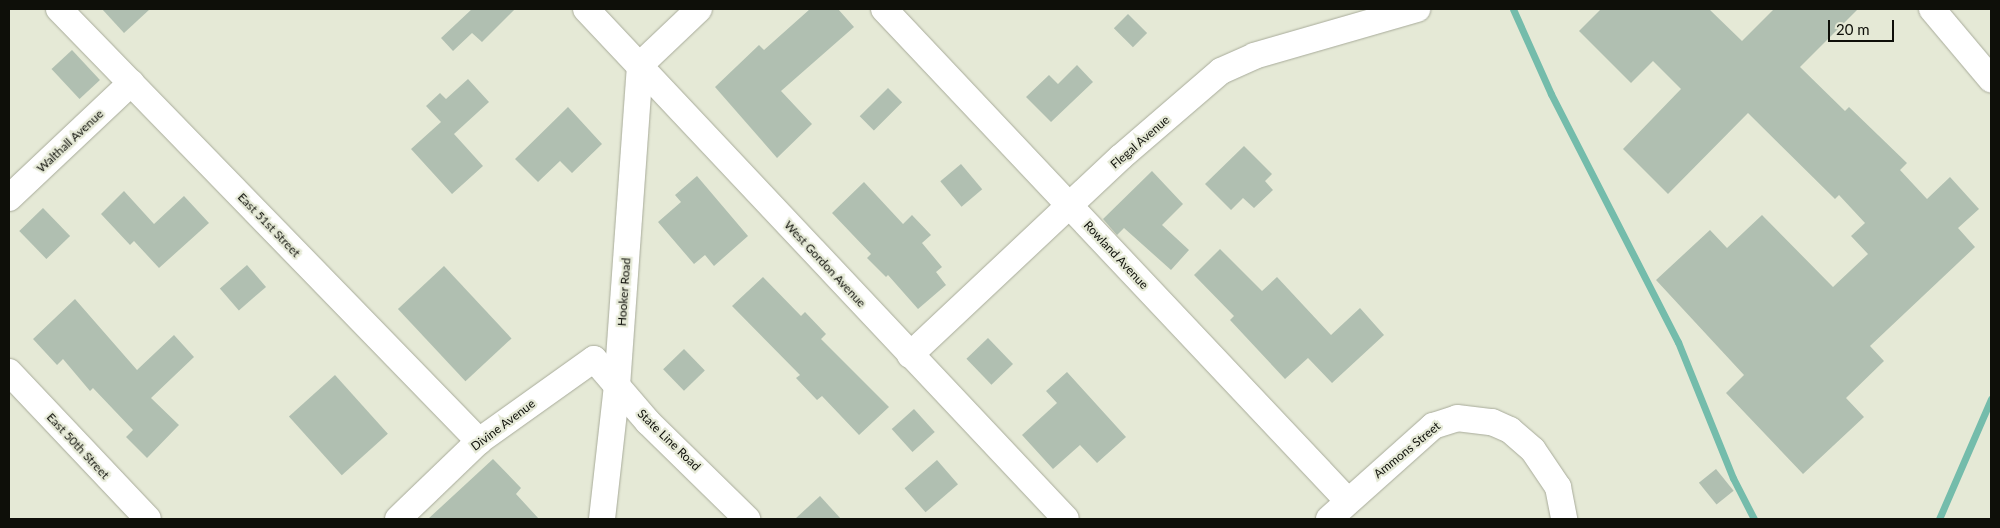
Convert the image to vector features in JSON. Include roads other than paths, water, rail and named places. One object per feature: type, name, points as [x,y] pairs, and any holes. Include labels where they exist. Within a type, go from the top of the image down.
[{"type":"street","name":"East 51st Street","points":[[59,9],[479,441]]},
{"type":"street","name":"West Gordon Avenue","points":[[586,9],[1066,519]]},
{"type":"street","points":[[640,65],[699,9]]},
{"type":"street","name":"Rowland Avenue","points":[[884,9],[1348,501]]},
{"type":"street","name":"Flegal Avenue","points":[[910,355],[1070,205],[1221,71],[1254,56],[1417,9]]},
{"type":"street","points":[[1938,11],[1991,79]]},
{"type":"street","name":"Hooker Road","points":[[602,519],[617,386],[640,65]]},
{"type":"street","name":"Walthall Avenue","points":[[9,198],[130,84]]},
{"type":"street","name":"State Line Road","points":[[594,359],[648,422],[747,519]]},
{"type":"street","name":"Divine Avenue","points":[[398,519],[479,441],[594,359]]},
{"type":"street","name":"East 50th Street","points":[[9,372],[148,519]]},
{"type":"street","name":"Ammons Street","points":[[1329,519],[1433,426],[1470,418],[1510,430],[1533,450],[1552,475],[1564,519]]},
{"type":"waterway","points":[[1513,9],[1551,94],[1678,342],[1733,478],[1754,519]]},
{"type":"waterway","points":[[1939,519],[1991,399]]}]
